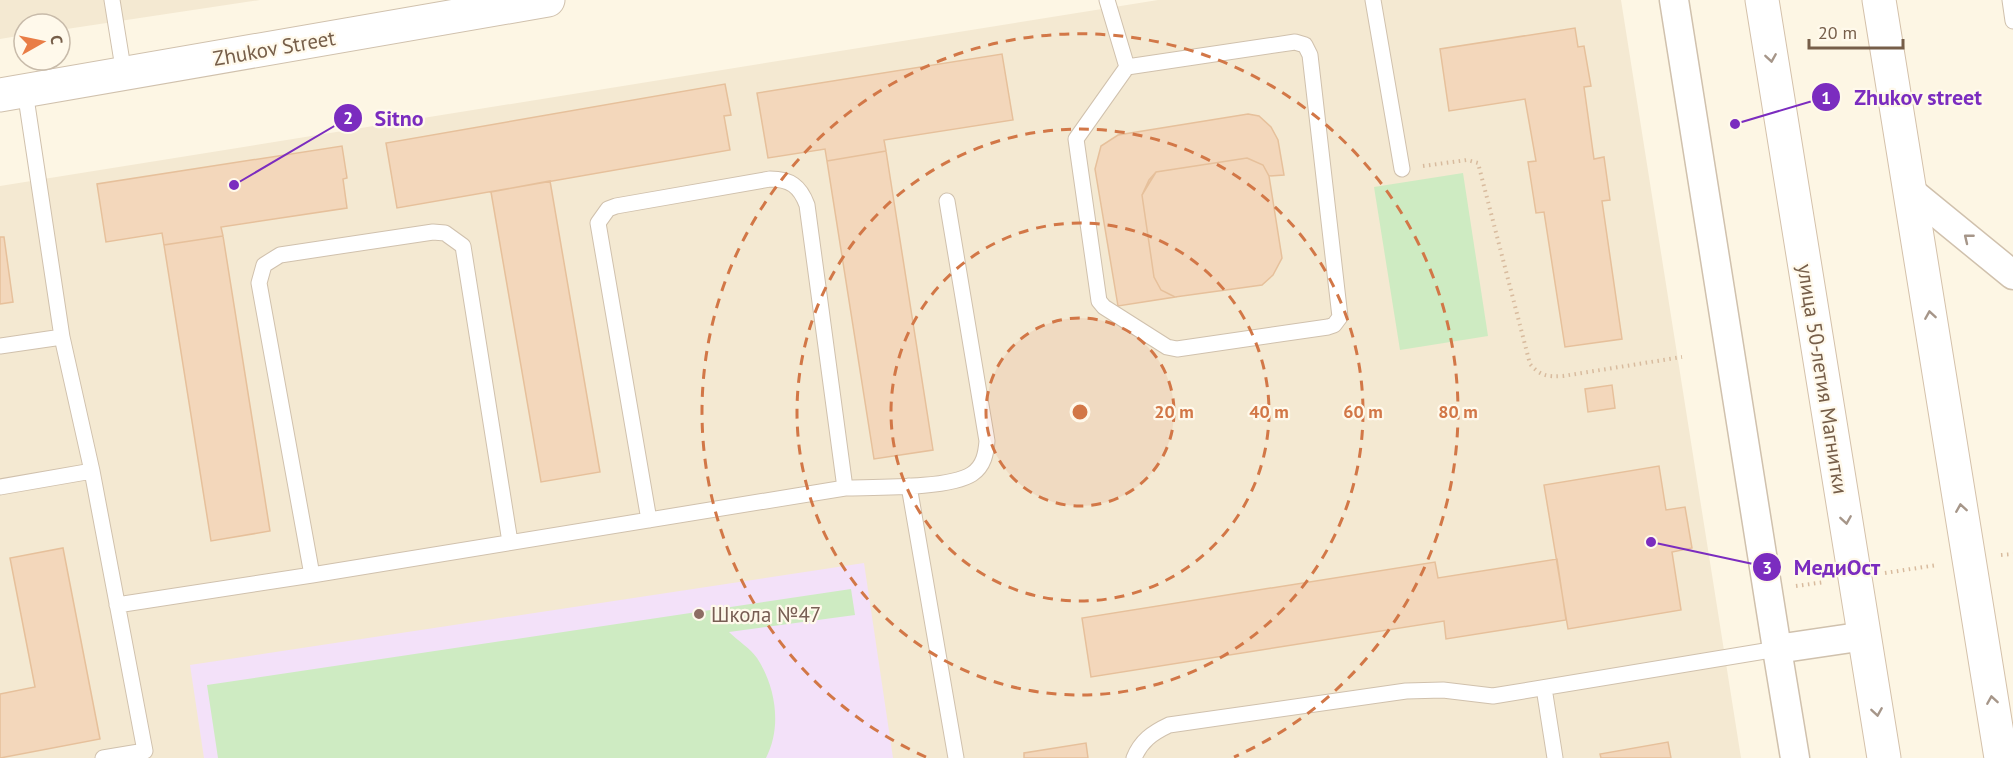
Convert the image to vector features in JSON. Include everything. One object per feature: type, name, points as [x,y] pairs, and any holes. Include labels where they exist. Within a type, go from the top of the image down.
[{"type":"main road","name":"Zhukov Street","points":[[12,93],[548,0]]},
{"type":"main road","name":"улица 50-летия Магнитки","points":[[1762,0],[1884,758]]},
{"type":"main road","points":[[1879,0],[2001,758]]},
{"type":"street","points":[[1674,0],[1794,758]]},
{"type":"street","points":[[1909,190],[2013,274]]},
{"type":"street","points":[[1777,650],[1865,636]]},
{"type":"lane","points":[[112,0],[124,74]]},
{"type":"lane","points":[[1107,0],[1127,67]]},
{"type":"lane","points":[[1372,0],[1402,169]]},
{"type":"lane","points":[[2010,0],[2013,21]]},
{"type":"lane","points":[[1294,42],[1305,45],[1309,49],[1340,312],[1334,326],[1174,349],[1101,304],[1075,143],[1127,67],[1294,42]]},
{"type":"lane","points":[[12,93],[92,471],[145,754],[103,758]]},
{"type":"lane","points":[[649,520],[598,223],[608,209],[616,206],[770,179],[783,179],[794,184],[802,193],[807,205],[846,488]]},
{"type":"lane","points":[[117,605],[846,488],[909,486],[962,478],[973,473],[982,464],[987,441],[947,201]]},
{"type":"lane","points":[[312,575],[259,283],[264,264],[280,255],[433,232],[445,233],[463,246],[510,542]]},
{"type":"lane","points":[[0,346],[62,337]]},
{"type":"lane","points":[[0,487],[92,471]]},
{"type":"lane","points":[[909,486],[956,758]]},
{"type":"lane","points":[[1134,758],[1138,748],[1151,734],[1169,725],[1394,693],[1443,690],[1493,696],[1777,650]]},
{"type":"lane","points":[[1544,688],[1555,758]]},
{"type":"path","points":[[1402,169],[1467,160],[1478,163],[1530,364],[1536,371],[1546,377],[1563,376],[1682,357]]},
{"type":"path","points":[[1769,591],[2013,554]]},
{"type":"shaded area","points":[[0,0],[260,0],[72,28],[72,12],[12,12],[12,37],[0,39]]},
{"type":"shaded area","points":[[1158,0],[1621,0],[1741,758],[0,758],[0,186]]},
{"type":"shaded area","name":"Школа №47","points":[[864,563],[893,758],[204,758],[190,665]]},
{"type":"green space","points":[[1463,173],[1488,336],[1400,350],[1374,187]]},
{"type":"green space","name":"Школа №47","points":[[851,589],[855,615],[729,632],[757,658],[769,682],[775,707],[775,720],[771,746],[766,758],[218,758],[207,685]]},
{"type":"building","points":[[1575,28],[1578,47],[1584,46],[1591,86],[1584,87],[1594,159],[1604,157],[1610,200],[1602,201],[1622,339],[1565,347],[1544,212],[1536,213],[1528,162],[1536,161],[1525,99],[1449,111],[1440,49]]},
{"type":"building","points":[[1002,54],[1013,120],[884,140],[886,151],[827,161],[825,149],[768,158],[757,93]]},
{"type":"building","points":[[725,84],[731,115],[724,116],[730,150],[397,208],[386,143]]},
{"type":"building","points":[[1248,114],[1259,116],[1271,127],[1278,140],[1284,175],[1269,176],[1263,165],[1247,158],[1156,172],[1142,195],[1154,277],[1161,290],[1175,297],[1118,306],[1095,169],[1101,146],[1118,135]]},
{"type":"building","points":[[342,146],[347,178],[343,179],[347,208],[221,227],[223,236],[164,245],[162,233],[106,242],[97,184]]},
{"type":"building","points":[[886,151],[933,450],[874,459],[827,161]]},
{"type":"building","points":[[1247,158],[1263,165],[1269,176],[1282,258],[1273,275],[1262,285],[1175,297],[1161,290],[1154,277],[1142,195],[1149,180],[1156,172]]},
{"type":"building","points":[[550,181],[600,472],[541,482],[491,192]]},
{"type":"building","points":[[223,236],[270,531],[211,541],[164,245]]},
{"type":"building","points":[[0,237],[4,237],[13,302],[0,304]]},
{"type":"building","points":[[1612,385],[1615,408],[1588,412],[1585,389]]},
{"type":"building","points":[[1659,466],[1666,510],[1685,507],[1692,548],[1672,552],[1681,610],[1568,629],[1544,485]]},
{"type":"building","points":[[63,548],[100,739],[0,758],[0,694],[35,687],[10,558]]},
{"type":"building","points":[[1557,559],[1566,620],[1446,639],[1444,621],[1091,677],[1082,618],[1435,562],[1438,578]]},
{"type":"building","points":[[1668,742],[1671,758],[1601,758],[1600,754]]},
{"type":"building","points":[[1086,743],[1088,758],[1024,758],[1024,753]]},
{"type":"place","name":"Zhukov street","points":[[1735,124]]},
{"type":"place","name":"Sitno","points":[[234,185]]},
{"type":"place","name":"МедиОст","points":[[1651,542]]},
{"type":"place","name":"Школа №47","points":[[699,614]]}]
